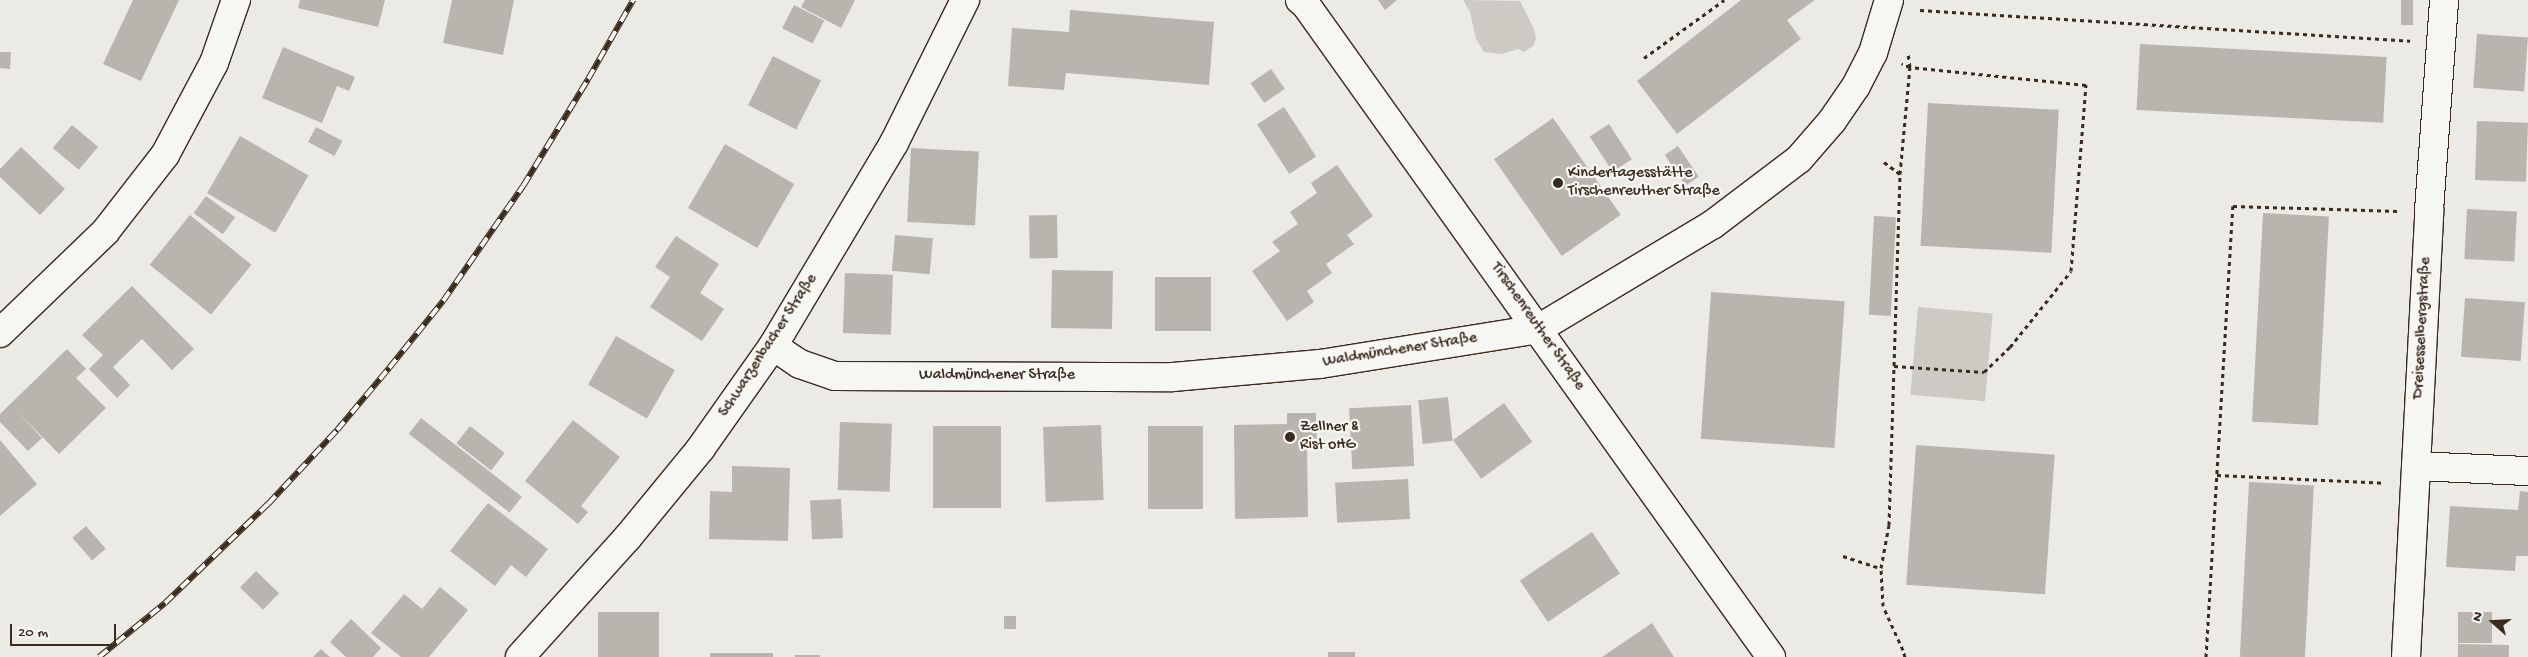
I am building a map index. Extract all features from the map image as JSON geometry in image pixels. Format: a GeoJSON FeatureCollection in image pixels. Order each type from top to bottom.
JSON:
{"type":"FeatureCollection","features":[{"type":"Feature","properties":{"kind":"street"},"geometry":{"type":"LineString","coordinates":[[0,333],[105,232],[165,155],[214,63],[236,0]]}},
{"type":"Feature","properties":{"kind":"street","name":"Schwarzenbacher Straße"},"geometry":{"type":"LineString","coordinates":[[520,657],[628,537],[701,448],[773,346],[894,143],[965,0]]}},
{"type":"Feature","properties":{"kind":"street","name":"Tirschenreuther Straße"},"geometry":{"type":"LineString","coordinates":[[1300,0],[1306,5],[1771,657]]}},
{"type":"Feature","properties":{"kind":"street","name":"Dreisesselbergstraße"},"geometry":{"type":"LineString","coordinates":[[2406,657],[2429,212],[2443,43],[2444,0]]}},
{"type":"Feature","properties":{"kind":"street","name":"Waldmünchener Straße"},"geometry":{"type":"LineString","coordinates":[[773,346],[800,364],[834,376],[1172,377],[1320,364],[1538,329],[1712,225],[1799,158],[1832,121],[1856,86],[1873,53],[1888,4]]}},
{"type":"Feature","properties":{"kind":"street"},"geometry":{"type":"LineString","coordinates":[[2415,475],[2528,471]]}},
{"type":"Feature","properties":{"kind":"path"},"geometry":{"type":"LineString","coordinates":[[1644,58],[1724,0]]}},
{"type":"Feature","properties":{"kind":"path"},"geometry":{"type":"LineString","coordinates":[[1888,4],[2443,43]]}},
{"type":"Feature","properties":{"kind":"path"},"geometry":{"type":"LineString","coordinates":[[1905,657],[1904,650],[1883,606],[1881,568],[1889,525],[1900,174],[1910,67],[1908,50]]}},
{"type":"Feature","properties":{"kind":"path"},"geometry":{"type":"LineString","coordinates":[[1894,366],[1984,372],[2010,347],[2071,271],[2086,84],[1910,67]]}},
{"type":"Feature","properties":{"kind":"path"},"geometry":{"type":"LineString","coordinates":[[1884,162],[1900,174]]}},
{"type":"Feature","properties":{"kind":"path"},"geometry":{"type":"LineString","coordinates":[[2206,657],[2233,206],[2429,212]]}},
{"type":"Feature","properties":{"kind":"path"},"geometry":{"type":"LineString","coordinates":[[2217,475],[2415,475]]}},
{"type":"Feature","properties":{"kind":"path"},"geometry":{"type":"LineString","coordinates":[[1843,556],[1881,568]]}},
{"type":"Feature","properties":{"kind":"shaded area"},"geometry":{"type":"Polygon","coordinates":[[[1463,0],[1520,1],[1534,29],[1536,39],[1533,46],[1524,52],[1518,49],[1502,54],[1484,52],[1476,39],[1470,12],[1463,0]]]}},
{"type":"Feature","properties":{"kind":"shaded area"},"geometry":{"type":"Polygon","coordinates":[[[1918,307],[1993,314],[1985,401],[1910,395],[1918,307]]]}},
{"type":"Feature","properties":{"kind":"building"},"geometry":{"type":"Polygon","coordinates":[[[133,0],[179,0],[141,81],[103,64],[133,0]]]}},
{"type":"Feature","properties":{"kind":"building"},"geometry":{"type":"Polygon","coordinates":[[[300,0],[385,0],[378,27],[298,8],[300,0]]]}},
{"type":"Feature","properties":{"kind":"building"},"geometry":{"type":"Polygon","coordinates":[[[452,0],[514,0],[503,55],[443,43],[452,0]]]}},
{"type":"Feature","properties":{"kind":"building"},"geometry":{"type":"Polygon","coordinates":[[[805,0],[855,0],[841,28],[801,7],[805,0]]]}},
{"type":"Feature","properties":{"kind":"building"},"geometry":{"type":"Polygon","coordinates":[[[1378,0],[1397,0],[1385,10],[1378,0]]]}},
{"type":"Feature","properties":{"kind":"building"},"geometry":{"type":"Polygon","coordinates":[[[1741,0],[1815,0],[1787,20],[1801,39],[1677,134],[1637,81],[1741,0]]]}},
{"type":"Feature","properties":{"kind":"building"},"geometry":{"type":"Polygon","coordinates":[[[2401,0],[2413,0],[2413,25],[2401,25],[2401,0]]]}},
{"type":"Feature","properties":{"kind":"building"},"geometry":{"type":"Polygon","coordinates":[[[794,5],[824,20],[812,44],[782,28],[794,5]]]}},
{"type":"Feature","properties":{"kind":"building"},"geometry":{"type":"Polygon","coordinates":[[[1070,10],[1214,22],[1209,85],[1066,73],[1064,90],[1008,86],[1012,28],[1069,32],[1070,10]]]}},
{"type":"Feature","properties":{"kind":"building"},"geometry":{"type":"Polygon","coordinates":[[[2477,34],[2528,38],[2524,91],[2473,88],[2477,34]]]}},
{"type":"Feature","properties":{"kind":"building"},"geometry":{"type":"Polygon","coordinates":[[[2140,44],[2387,57],[2383,123],[2137,110],[2140,44]]]}},
{"type":"Feature","properties":{"kind":"building"},"geometry":{"type":"Polygon","coordinates":[[[283,47],[355,77],[349,91],[337,86],[322,123],[262,98],[283,47]]]}},
{"type":"Feature","properties":{"kind":"building"},"geometry":{"type":"Polygon","coordinates":[[[0,52],[11,52],[10,69],[0,68],[0,52]]]}},
{"type":"Feature","properties":{"kind":"building"},"geometry":{"type":"Polygon","coordinates":[[[773,56],[821,81],[796,130],[748,105],[773,56]]]}},
{"type":"Feature","properties":{"kind":"building"},"geometry":{"type":"Polygon","coordinates":[[[1271,69],[1285,89],[1264,103],[1251,83],[1271,69]]]}},
{"type":"Feature","properties":{"kind":"building"},"geometry":{"type":"Polygon","coordinates":[[[1928,103],[2059,110],[2051,253],[1921,246],[1928,103]]]}},
{"type":"Feature","properties":{"kind":"building"},"geometry":{"type":"Polygon","coordinates":[[[1284,107],[1316,156],[1289,174],[1257,124],[1284,107]]]}},
{"type":"Feature","properties":{"kind":"building"},"geometry":{"type":"Polygon","coordinates":[[[1553,118],[1621,215],[1562,256],[1494,159],[1553,118]]]}},
{"type":"Feature","properties":{"kind":"building"},"geometry":{"type":"Polygon","coordinates":[[[2477,121],[2528,123],[2526,182],[2475,180],[2477,121]]]}},
{"type":"Feature","properties":{"kind":"building"},"geometry":{"type":"Polygon","coordinates":[[[1609,124],[1632,159],[1613,172],[1590,137],[1609,124]]]}},
{"type":"Feature","properties":{"kind":"building"},"geometry":{"type":"Polygon","coordinates":[[[72,125],[98,147],[79,170],[53,148],[72,125]]]}},
{"type":"Feature","properties":{"kind":"building"},"geometry":{"type":"Polygon","coordinates":[[[316,127],[342,141],[335,156],[308,142],[316,127]]]}},
{"type":"Feature","properties":{"kind":"building"},"geometry":{"type":"Polygon","coordinates":[[[240,136],[308,176],[275,233],[207,193],[240,136]]]}},
{"type":"Feature","properties":{"kind":"building"},"geometry":{"type":"Polygon","coordinates":[[[725,144],[794,184],[757,248],[688,208],[725,144]]]}},
{"type":"Feature","properties":{"kind":"building"},"geometry":{"type":"Polygon","coordinates":[[[1678,146],[1699,177],[1685,186],[1665,155],[1678,146]]]}},
{"type":"Feature","properties":{"kind":"building"},"geometry":{"type":"Polygon","coordinates":[[[21,147],[65,189],[40,215],[0,177],[0,169],[21,147]]]}},
{"type":"Feature","properties":{"kind":"building"},"geometry":{"type":"Polygon","coordinates":[[[911,148],[979,152],[975,225],[907,222],[911,148]]]}},
{"type":"Feature","properties":{"kind":"building"},"geometry":{"type":"Polygon","coordinates":[[[1337,165],[1373,216],[1347,235],[1354,244],[1326,264],[1332,273],[1307,291],[1314,302],[1287,321],[1252,271],[1280,251],[1272,242],[1298,224],[1290,212],[1317,193],[1311,183],[1337,165]]]}},
{"type":"Feature","properties":{"kind":"building"},"geometry":{"type":"Polygon","coordinates":[[[206,196],[235,217],[223,234],[194,213],[206,196]]]}},
{"type":"Feature","properties":{"kind":"building"},"geometry":{"type":"Polygon","coordinates":[[[2467,209],[2517,212],[2514,262],[2464,259],[2467,209]]]}},
{"type":"Feature","properties":{"kind":"building"},"geometry":{"type":"Polygon","coordinates":[[[2263,213],[2329,216],[2318,425],[2252,422],[2263,213]]]}},
{"type":"Feature","properties":{"kind":"building"},"geometry":{"type":"Polygon","coordinates":[[[190,215],[251,265],[211,314],[150,265],[190,215]]]}},
{"type":"Feature","properties":{"kind":"building"},"geometry":{"type":"Polygon","coordinates":[[[1029,215],[1057,215],[1058,258],[1030,258],[1029,215]]]}},
{"type":"Feature","properties":{"kind":"building"},"geometry":{"type":"Polygon","coordinates":[[[1874,216],[1896,217],[1891,316],[1869,315],[1874,216]]]}},
{"type":"Feature","properties":{"kind":"building"},"geometry":{"type":"Polygon","coordinates":[[[895,235],[933,238],[930,274],[892,271],[895,235]]]}},
{"type":"Feature","properties":{"kind":"building"},"geometry":{"type":"Polygon","coordinates":[[[676,236],[719,264],[700,293],[724,309],[702,341],[650,307],[670,277],[655,267],[676,236]]]}},
{"type":"Feature","properties":{"kind":"building"},"geometry":{"type":"Polygon","coordinates":[[[1052,270],[1113,271],[1112,329],[1051,328],[1052,270]]]}},
{"type":"Feature","properties":{"kind":"building"},"geometry":{"type":"Polygon","coordinates":[[[845,273],[893,275],[891,335],[843,333],[845,273]]]}},
{"type":"Feature","properties":{"kind":"building"},"geometry":{"type":"Polygon","coordinates":[[[1155,277],[1211,277],[1211,331],[1155,331],[1155,277]]]}},
{"type":"Feature","properties":{"kind":"building"},"geometry":{"type":"Polygon","coordinates":[[[132,286],[194,349],[172,370],[142,339],[113,367],[130,385],[117,398],[89,369],[103,355],[82,335],[132,286]]]}},
{"type":"Feature","properties":{"kind":"building"},"geometry":{"type":"Polygon","coordinates":[[[1711,292],[1845,301],[1834,448],[1701,439],[1711,292]]]}},
{"type":"Feature","properties":{"kind":"building"},"geometry":{"type":"Polygon","coordinates":[[[2465,298],[2525,302],[2521,361],[2461,357],[2465,298]]]}},
{"type":"Feature","properties":{"kind":"building"},"geometry":{"type":"Polygon","coordinates":[[[616,336],[675,370],[647,418],[588,384],[616,336]]]}},
{"type":"Feature","properties":{"kind":"building"},"geometry":{"type":"Polygon","coordinates":[[[67,349],[86,369],[76,378],[106,408],[59,454],[16,410],[42,438],[28,451],[0,422],[0,414],[67,349]]]}},
{"type":"Feature","properties":{"kind":"building"},"geometry":{"type":"Polygon","coordinates":[[[1448,397],[1453,441],[1423,444],[1418,400],[1448,397]]]}},
{"type":"Feature","properties":{"kind":"building"},"geometry":{"type":"Polygon","coordinates":[[[1504,403],[1532,442],[1481,479],[1453,440],[1504,403]]]}},
{"type":"Feature","properties":{"kind":"building"},"geometry":{"type":"Polygon","coordinates":[[[1411,405],[1414,466],[1352,469],[1349,408],[1411,405]]]}},
{"type":"Feature","properties":{"kind":"building"},"geometry":{"type":"Polygon","coordinates":[[[1287,413],[1316,413],[1317,444],[1307,444],[1308,517],[1235,519],[1234,425],[1287,424],[1287,413]]]}},
{"type":"Feature","properties":{"kind":"building"},"geometry":{"type":"Polygon","coordinates":[[[421,418],[522,497],[510,513],[409,434],[421,418]]]}},
{"type":"Feature","properties":{"kind":"building"},"geometry":{"type":"Polygon","coordinates":[[[573,420],[620,457],[581,506],[588,512],[578,524],[525,481],[573,420]]]}},
{"type":"Feature","properties":{"kind":"building"},"geometry":{"type":"Polygon","coordinates":[[[840,422],[892,424],[890,492],[838,490],[840,422]]]}},
{"type":"Feature","properties":{"kind":"building"},"geometry":{"type":"Polygon","coordinates":[[[1101,425],[1104,500],[1046,502],[1043,427],[1101,425]]]}},
{"type":"Feature","properties":{"kind":"building"},"geometry":{"type":"Polygon","coordinates":[[[470,426],[505,453],[491,470],[456,443],[470,426]]]}},
{"type":"Feature","properties":{"kind":"building"},"geometry":{"type":"Polygon","coordinates":[[[933,426],[1001,426],[1001,508],[933,508],[933,426]]]}},
{"type":"Feature","properties":{"kind":"building"},"geometry":{"type":"Polygon","coordinates":[[[1148,426],[1203,426],[1203,509],[1148,509],[1148,426]]]}},
{"type":"Feature","properties":{"kind":"building"},"geometry":{"type":"Polygon","coordinates":[[[0,440],[37,484],[0,516],[0,440]]]}},
{"type":"Feature","properties":{"kind":"building"},"geometry":{"type":"Polygon","coordinates":[[[1916,445],[2055,455],[2045,594],[1906,585],[1916,445]]]}},
{"type":"Feature","properties":{"kind":"building"},"geometry":{"type":"Polygon","coordinates":[[[732,466],[790,468],[788,541],[709,539],[710,491],[732,492],[732,466]]]}},
{"type":"Feature","properties":{"kind":"building"},"geometry":{"type":"Polygon","coordinates":[[[1408,479],[1410,519],[1337,523],[1335,483],[1408,479]]]}},
{"type":"Feature","properties":{"kind":"building"},"geometry":{"type":"Polygon","coordinates":[[[2249,482],[2314,485],[2305,657],[2240,657],[2249,482]]]}},
{"type":"Feature","properties":{"kind":"building"},"geometry":{"type":"Polygon","coordinates":[[[2520,491],[2528,492],[2528,556],[2516,556],[2515,571],[2446,567],[2450,506],[2518,510],[2520,491]]]}},
{"type":"Feature","properties":{"kind":"building"},"geometry":{"type":"Polygon","coordinates":[[[841,499],[843,538],[812,540],[810,501],[841,499]]]}},
{"type":"Feature","properties":{"kind":"building"},"geometry":{"type":"Polygon","coordinates":[[[488,503],[548,549],[526,577],[511,565],[495,586],[450,551],[488,503]]]}},
{"type":"Feature","properties":{"kind":"building"},"geometry":{"type":"Polygon","coordinates":[[[86,526],[106,549],[92,560],[72,538],[86,526]]]}},
{"type":"Feature","properties":{"kind":"building"},"geometry":{"type":"Polygon","coordinates":[[[1592,532],[1620,573],[1548,622],[1520,581],[1592,532]]]}},
{"type":"Feature","properties":{"kind":"building"},"geometry":{"type":"Polygon","coordinates":[[[256,571],[279,593],[263,610],[240,588],[256,571]]]}},
{"type":"Feature","properties":{"kind":"building"},"geometry":{"type":"Polygon","coordinates":[[[440,587],[468,610],[429,657],[401,657],[371,633],[404,594],[422,609],[440,587]]]}},
{"type":"Feature","properties":{"kind":"building"},"geometry":{"type":"Polygon","coordinates":[[[598,612],[659,612],[659,657],[598,657],[598,612]]]}},
{"type":"Feature","properties":{"kind":"building"},"geometry":{"type":"Polygon","coordinates":[[[2458,612],[2492,612],[2492,643],[2458,643],[2458,612]]]}},
{"type":"Feature","properties":{"kind":"building"},"geometry":{"type":"Polygon","coordinates":[[[1004,616],[1016,616],[1016,629],[1004,629],[1004,616]]]}},
{"type":"Feature","properties":{"kind":"building"},"geometry":{"type":"Polygon","coordinates":[[[351,619],[381,648],[373,657],[346,657],[330,642],[351,619]]]}},
{"type":"Feature","properties":{"kind":"building"},"geometry":{"type":"Polygon","coordinates":[[[1652,623],[1674,657],[1602,657],[1652,623]]]}},
{"type":"Feature","properties":{"kind":"building"},"geometry":{"type":"Polygon","coordinates":[[[2458,644],[2509,645],[2509,657],[2458,657],[2458,644]]]}},
{"type":"Feature","properties":{"kind":"building"},"geometry":{"type":"Polygon","coordinates":[[[321,649],[330,657],[313,657],[321,649]]]}},
{"type":"Feature","properties":{"kind":"building"},"geometry":{"type":"Polygon","coordinates":[[[1328,652],[1355,652],[1355,657],[1328,657],[1328,652]]]}},
{"type":"Feature","properties":{"kind":"building"},"geometry":{"type":"Polygon","coordinates":[[[710,653],[773,653],[773,657],[710,657],[710,653]]]}},
{"type":"Feature","properties":{"kind":"building"},"geometry":{"type":"Polygon","coordinates":[[[795,655],[820,655],[820,657],[795,657],[795,655]]]}},
{"type":"Feature","properties":{"kind":"railway"},"geometry":{"type":"LineString","coordinates":[[99,657],[165,603],[268,504],[337,430],[389,368],[443,301],[523,186],[633,0]]}},
{"type":"Feature","properties":{"kind":"place","name":"Kindertagesstätte Tirschenreuther Straße"},"geometry":{"type":"Point","coordinates":[1558,183]}},
{"type":"Feature","properties":{"kind":"place","name":"Zellner & Rist oHG"},"geometry":{"type":"Point","coordinates":[1290,437]}}]}
